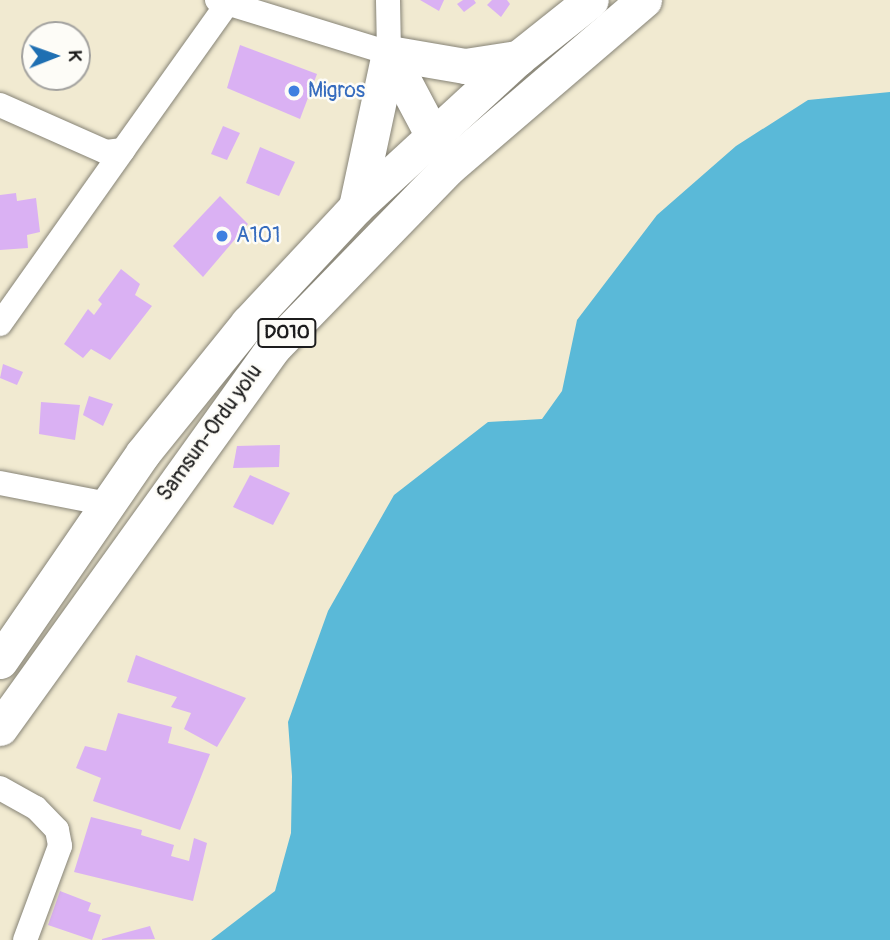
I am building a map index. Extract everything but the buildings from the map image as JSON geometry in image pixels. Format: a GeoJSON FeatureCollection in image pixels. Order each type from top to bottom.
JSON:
{"type":"FeatureCollection","features":[{"type":"Feature","properties":{"kind":"highway","name":"Samsun-Ordu yolu"},"geometry":{"type":"LineString","coordinates":[[0,661],[143,453],[248,323],[356,207],[518,58],[591,0]]}},
{"type":"Feature","properties":{"kind":"highway","name":"Samsun-Ordu yolu"},"geometry":{"type":"LineString","coordinates":[[0,728],[272,349],[449,167],[644,0]]}},
{"type":"Feature","properties":{"kind":"highway"},"geometry":{"type":"LineString","coordinates":[[389,53],[465,66],[518,58]]}},
{"type":"Feature","properties":{"kind":"highway"},"geometry":{"type":"LineString","coordinates":[[389,53],[449,167]]}},
{"type":"Feature","properties":{"kind":"highway"},"geometry":{"type":"LineString","coordinates":[[356,207],[389,53]]}},
{"type":"Feature","properties":{"kind":"street"},"geometry":{"type":"LineString","coordinates":[[0,324],[223,2],[389,53],[388,0]]}},
{"type":"Feature","properties":{"kind":"street"},"geometry":{"type":"LineString","coordinates":[[0,105],[106,152],[123,150]]}},
{"type":"Feature","properties":{"kind":"street"},"geometry":{"type":"LineString","coordinates":[[0,483],[108,504]]}},
{"type":"Feature","properties":{"kind":"street"},"geometry":{"type":"LineString","coordinates":[[0,788],[36,808],[57,830],[60,846],[25,940]]}},
{"type":"Feature","properties":{"kind":"water"},"geometry":{"type":"Polygon","coordinates":[[[890,92],[890,940],[211,940],[275,891],[291,833],[292,776],[288,722],[328,611],[394,495],[488,422],[542,419],[562,391],[577,320],[657,215],[736,146],[808,100],[890,92]]]}},
{"type":"Feature","properties":{"kind":"place","name":"Migros"},"geometry":{"type":"Point","coordinates":[294,91]}},
{"type":"Feature","properties":{"kind":"place","name":"A101"},"geometry":{"type":"Point","coordinates":[222,236]}}]}
